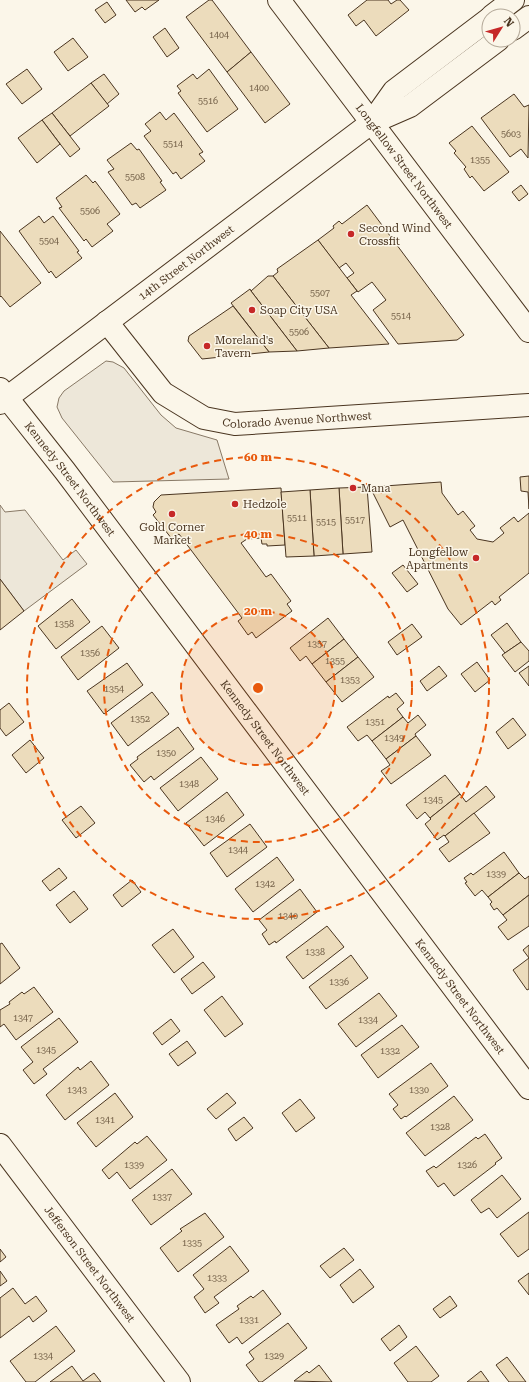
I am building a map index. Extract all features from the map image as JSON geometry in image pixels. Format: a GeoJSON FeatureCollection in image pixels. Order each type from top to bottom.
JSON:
{"type":"FeatureCollection","features":[{"type":"Feature","properties":{"kind":"street","name":"Longfellow Street Northwest"},"geometry":{"type":"LineString","coordinates":[[279,0],[529,332]]}},
{"type":"Feature","properties":{"kind":"street"},"geometry":{"type":"LineString","coordinates":[[502,8],[513,0]]}},
{"type":"Feature","properties":{"kind":"street","name":"14th Street Northwest"},"geometry":{"type":"LineString","coordinates":[[371,123],[394,91],[481,25]]}},
{"type":"Feature","properties":{"kind":"street","name":"14th Street Northwest"},"geometry":{"type":"LineString","coordinates":[[2,396],[107,322],[371,123],[410,106],[487,48]]}},
{"type":"Feature","properties":{"kind":"street","name":"Colorado Avenue Northwest"},"geometry":{"type":"LineString","coordinates":[[107,322],[163,392],[204,418],[235,424],[529,405]]}},
{"type":"Feature","properties":{"kind":"street","name":"Kennedy Street Northwest"},"geometry":{"type":"LineString","coordinates":[[2,396],[65,471],[529,1088]]}},
{"type":"Feature","properties":{"kind":"street","name":"Jefferson Street Northwest"},"geometry":{"type":"LineString","coordinates":[[0,1145],[179,1382]]}},
{"type":"Feature","properties":{"kind":"shaded area"},"geometry":{"type":"Polygon","coordinates":[[[106,361],[113,362],[124,368],[161,415],[176,428],[217,440],[229,479],[113,482],[62,418],[57,407],[59,398],[64,391],[106,361]]]}},
{"type":"Feature","properties":{"kind":"shaded area"},"geometry":{"type":"Polygon","coordinates":[[[0,505],[5,512],[25,510],[63,560],[76,550],[87,564],[24,611],[0,579],[0,505]]]}},
{"type":"Feature","properties":{"kind":"building"},"geometry":{"type":"Polygon","coordinates":[[[126,0],[159,0],[145,10],[142,7],[135,12],[126,0]]]}},
{"type":"Feature","properties":{"kind":"building"},"geometry":{"type":"Polygon","coordinates":[[[209,0],[212,0],[251,52],[227,72],[186,17],[209,0]]]}},
{"type":"Feature","properties":{"kind":"building"},"geometry":{"type":"Polygon","coordinates":[[[367,0],[388,0],[391,4],[397,0],[400,0],[409,10],[376,36],[364,20],[356,26],[348,15],[367,0]]]}},
{"type":"Feature","properties":{"kind":"building"},"geometry":{"type":"Polygon","coordinates":[[[107,2],[116,15],[105,23],[95,10],[107,2]]]}},
{"type":"Feature","properties":{"kind":"building"},"geometry":{"type":"Polygon","coordinates":[[[165,28],[179,48],[167,57],[153,37],[165,28]]]}},
{"type":"Feature","properties":{"kind":"building"},"geometry":{"type":"Polygon","coordinates":[[[73,38],[88,57],[68,71],[54,52],[73,38]]]}},
{"type":"Feature","properties":{"kind":"building"},"geometry":{"type":"Polygon","coordinates":[[[251,52],[290,104],[265,123],[227,72],[251,52]]]}},
{"type":"Feature","properties":{"kind":"building"},"geometry":{"type":"Polygon","coordinates":[[[27,69],[42,89],[22,104],[6,84],[27,69]]]}},
{"type":"Feature","properties":{"kind":"building"},"geometry":{"type":"Polygon","coordinates":[[[209,69],[238,109],[207,132],[178,93],[181,91],[177,86],[193,74],[197,79],[209,69]]]}},
{"type":"Feature","properties":{"kind":"building"},"geometry":{"type":"Polygon","coordinates":[[[104,74],[119,94],[107,104],[91,83],[104,74]]]}},
{"type":"Feature","properties":{"kind":"building"},"geometry":{"type":"Polygon","coordinates":[[[91,83],[109,106],[70,136],[52,113],[91,83]]]}},
{"type":"Feature","properties":{"kind":"building"},"geometry":{"type":"Polygon","coordinates":[[[514,94],[524,107],[529,105],[528,158],[521,149],[510,157],[481,118],[514,94]]]}},
{"type":"Feature","properties":{"kind":"building"},"geometry":{"type":"Polygon","coordinates":[[[160,112],[166,120],[174,113],[203,152],[199,154],[205,161],[181,179],[176,172],[173,174],[144,136],[151,131],[145,124],[160,112]]]}},
{"type":"Feature","properties":{"kind":"building"},"geometry":{"type":"Polygon","coordinates":[[[52,113],[80,149],[70,157],[42,120],[52,113]]]}},
{"type":"Feature","properties":{"kind":"building"},"geometry":{"type":"Polygon","coordinates":[[[42,120],[60,144],[37,163],[18,138],[42,120]]]}},
{"type":"Feature","properties":{"kind":"building"},"geometry":{"type":"Polygon","coordinates":[[[472,126],[509,172],[484,191],[472,176],[470,178],[464,169],[466,167],[454,153],[456,151],[449,143],[472,126]]]}},
{"type":"Feature","properties":{"kind":"building"},"geometry":{"type":"Polygon","coordinates":[[[131,143],[137,150],[139,149],[162,181],[160,182],[166,190],[140,208],[136,203],[132,205],[108,172],[114,169],[107,160],[131,143]]]}},
{"type":"Feature","properties":{"kind":"building"},"geometry":{"type":"Polygon","coordinates":[[[86,175],[93,183],[95,181],[120,214],[107,224],[113,231],[92,247],[86,239],[84,241],[59,208],[62,207],[56,198],[86,175]]]}},
{"type":"Feature","properties":{"kind":"building"},"geometry":{"type":"Polygon","coordinates":[[[521,185],[528,194],[519,201],[512,192],[521,185]]]}},
{"type":"Feature","properties":{"kind":"building"},"geometry":{"type":"Polygon","coordinates":[[[367,205],[464,335],[457,340],[398,344],[373,310],[386,300],[372,282],[358,292],[347,278],[354,273],[346,263],[339,268],[318,240],[334,228],[333,226],[339,221],[342,224],[367,205]]]}},
{"type":"Feature","properties":{"kind":"building"},"geometry":{"type":"Polygon","coordinates":[[[39,216],[44,223],[53,216],[79,251],[77,252],[82,258],[56,278],[51,271],[49,273],[19,231],[39,216]]]}},
{"type":"Feature","properties":{"kind":"building"},"geometry":{"type":"Polygon","coordinates":[[[0,231],[41,283],[10,307],[1,296],[0,297],[0,231]]]}},
{"type":"Feature","properties":{"kind":"building"},"geometry":{"type":"Polygon","coordinates":[[[318,240],[357,291],[351,295],[389,344],[329,348],[273,276],[278,272],[277,269],[318,240]]]}},
{"type":"Feature","properties":{"kind":"building"},"geometry":{"type":"Polygon","coordinates":[[[268,276],[273,276],[329,348],[297,351],[251,291],[268,276]]]}},
{"type":"Feature","properties":{"kind":"building"},"geometry":{"type":"Polygon","coordinates":[[[250,289],[297,351],[269,352],[231,303],[250,289]]]}},
{"type":"Feature","properties":{"kind":"building"},"geometry":{"type":"Polygon","coordinates":[[[233,306],[269,352],[202,359],[188,341],[189,336],[233,306]]]}},
{"type":"Feature","properties":{"kind":"building"},"geometry":{"type":"Polygon","coordinates":[[[529,476],[529,509],[528,492],[521,491],[520,477],[529,476]]]}},
{"type":"Feature","properties":{"kind":"building","name":"Longfellow Apartments"},"geometry":{"type":"Polygon","coordinates":[[[441,482],[442,493],[458,515],[463,511],[475,526],[470,530],[477,539],[493,542],[504,533],[500,528],[514,517],[518,522],[529,513],[529,573],[499,597],[501,600],[495,605],[492,601],[461,625],[448,609],[403,520],[390,527],[370,487],[441,482]]]}},
{"type":"Feature","properties":{"kind":"building"},"geometry":{"type":"Polygon","coordinates":[[[367,487],[372,552],[343,554],[339,488],[367,487]]]}},
{"type":"Feature","properties":{"kind":"building"},"geometry":{"type":"Polygon","coordinates":[[[281,488],[285,545],[267,546],[267,544],[262,544],[261,538],[247,539],[241,543],[266,577],[271,574],[291,601],[287,604],[292,611],[256,638],[252,632],[248,635],[238,621],[242,618],[179,534],[172,539],[153,515],[156,512],[153,507],[154,502],[161,495],[281,488]]]}},
{"type":"Feature","properties":{"kind":"building"},"geometry":{"type":"Polygon","coordinates":[[[339,488],[343,554],[314,556],[310,490],[339,488]]]}},
{"type":"Feature","properties":{"kind":"building"},"geometry":{"type":"Polygon","coordinates":[[[310,490],[314,556],[286,557],[281,492],[310,490]]]}},
{"type":"Feature","properties":{"kind":"building"},"geometry":{"type":"Polygon","coordinates":[[[403,565],[418,584],[407,592],[392,573],[403,565]]]}},
{"type":"Feature","properties":{"kind":"building"},"geometry":{"type":"Polygon","coordinates":[[[0,579],[24,611],[0,630],[0,579]]]}},
{"type":"Feature","properties":{"kind":"building"},"geometry":{"type":"Polygon","coordinates":[[[72,599],[90,622],[56,649],[38,626],[72,599]]]}},
{"type":"Feature","properties":{"kind":"building"},"geometry":{"type":"Polygon","coordinates":[[[328,618],[344,639],[312,664],[306,656],[300,661],[290,648],[328,618]]]}},
{"type":"Feature","properties":{"kind":"building"},"geometry":{"type":"Polygon","coordinates":[[[507,623],[521,642],[505,653],[491,635],[507,623]]]}},
{"type":"Feature","properties":{"kind":"building"},"geometry":{"type":"Polygon","coordinates":[[[412,624],[422,637],[397,655],[388,642],[412,624]]]}},
{"type":"Feature","properties":{"kind":"building"},"geometry":{"type":"Polygon","coordinates":[[[102,626],[119,648],[78,680],[61,657],[102,626]]]}},
{"type":"Feature","properties":{"kind":"building"},"geometry":{"type":"Polygon","coordinates":[[[344,639],[358,657],[326,682],[312,664],[344,639]]]}},
{"type":"Feature","properties":{"kind":"building"},"geometry":{"type":"Polygon","coordinates":[[[521,642],[529,651],[529,661],[515,672],[502,655],[521,642]]]}},
{"type":"Feature","properties":{"kind":"building"},"geometry":{"type":"Polygon","coordinates":[[[358,657],[374,677],[342,702],[326,682],[358,657]]]}},
{"type":"Feature","properties":{"kind":"building"},"geometry":{"type":"Polygon","coordinates":[[[477,662],[490,680],[475,692],[461,674],[477,662]]]}},
{"type":"Feature","properties":{"kind":"building"},"geometry":{"type":"Polygon","coordinates":[[[127,663],[143,685],[104,714],[87,691],[127,663]]]}},
{"type":"Feature","properties":{"kind":"building"},"geometry":{"type":"Polygon","coordinates":[[[439,666],[447,676],[427,691],[420,681],[439,666]]]}},
{"type":"Feature","properties":{"kind":"building"},"geometry":{"type":"Polygon","coordinates":[[[529,666],[529,686],[519,673],[529,666]]]}},
{"type":"Feature","properties":{"kind":"building"},"geometry":{"type":"Polygon","coordinates":[[[152,692],[169,714],[128,746],[111,723],[152,692]]]}},
{"type":"Feature","properties":{"kind":"building"},"geometry":{"type":"Polygon","coordinates":[[[396,693],[404,703],[397,709],[403,717],[372,741],[367,735],[358,741],[347,727],[388,696],[389,698],[396,693]]]}},
{"type":"Feature","properties":{"kind":"building"},"geometry":{"type":"Polygon","coordinates":[[[9,703],[24,722],[6,736],[0,728],[0,710],[9,703]]]}},
{"type":"Feature","properties":{"kind":"building"},"geometry":{"type":"Polygon","coordinates":[[[418,715],[426,725],[415,734],[416,736],[386,759],[372,741],[403,717],[408,723],[418,715]]]}},
{"type":"Feature","properties":{"kind":"building"},"geometry":{"type":"Polygon","coordinates":[[[513,718],[526,735],[508,749],[496,732],[513,718]]]}},
{"type":"Feature","properties":{"kind":"building"},"geometry":{"type":"Polygon","coordinates":[[[178,727],[194,749],[154,780],[151,776],[144,782],[130,765],[138,759],[137,757],[178,727]]]}},
{"type":"Feature","properties":{"kind":"building"},"geometry":{"type":"Polygon","coordinates":[[[416,736],[431,755],[391,784],[381,771],[390,765],[386,759],[416,736]]]}},
{"type":"Feature","properties":{"kind":"building"},"geometry":{"type":"Polygon","coordinates":[[[30,740],[44,758],[26,773],[12,755],[30,740]]]}},
{"type":"Feature","properties":{"kind":"building"},"geometry":{"type":"Polygon","coordinates":[[[201,757],[218,779],[178,811],[160,788],[201,757]]]}},
{"type":"Feature","properties":{"kind":"building"},"geometry":{"type":"Polygon","coordinates":[[[445,775],[460,794],[430,818],[425,812],[417,819],[406,805],[445,775]]]}},
{"type":"Feature","properties":{"kind":"building"},"geometry":{"type":"Polygon","coordinates":[[[486,786],[495,797],[445,836],[444,835],[437,840],[425,824],[431,819],[430,818],[460,794],[466,802],[486,786]]]}},
{"type":"Feature","properties":{"kind":"building"},"geometry":{"type":"Polygon","coordinates":[[[227,792],[244,815],[204,846],[186,823],[227,792]]]}},
{"type":"Feature","properties":{"kind":"building"},"geometry":{"type":"Polygon","coordinates":[[[81,806],[95,823],[76,838],[62,820],[81,806]]]}},
{"type":"Feature","properties":{"kind":"building"},"geometry":{"type":"Polygon","coordinates":[[[474,813],[490,833],[449,862],[439,849],[449,842],[445,836],[474,813]]]}},
{"type":"Feature","properties":{"kind":"building"},"geometry":{"type":"Polygon","coordinates":[[[250,824],[267,847],[227,877],[210,853],[250,824]]]}},
{"type":"Feature","properties":{"kind":"building"},"geometry":{"type":"Polygon","coordinates":[[[504,852],[519,873],[488,897],[482,890],[475,896],[465,883],[467,882],[464,878],[471,873],[473,875],[504,852]]]}},
{"type":"Feature","properties":{"kind":"building"},"geometry":{"type":"Polygon","coordinates":[[[277,857],[294,880],[253,912],[235,889],[277,857]]]}},
{"type":"Feature","properties":{"kind":"building"},"geometry":{"type":"Polygon","coordinates":[[[59,868],[67,878],[50,891],[42,881],[59,868]]]}},
{"type":"Feature","properties":{"kind":"building"},"geometry":{"type":"Polygon","coordinates":[[[519,873],[525,879],[529,876],[529,895],[503,915],[497,908],[494,910],[490,904],[492,902],[488,897],[519,873]]]}},
{"type":"Feature","properties":{"kind":"building"},"geometry":{"type":"Polygon","coordinates":[[[132,880],[141,892],[122,907],[113,895],[132,880]]]}},
{"type":"Feature","properties":{"kind":"building"},"geometry":{"type":"Polygon","coordinates":[[[300,889],[317,912],[276,943],[275,941],[269,945],[262,934],[267,930],[259,920],[300,889]]]}},
{"type":"Feature","properties":{"kind":"building"},"geometry":{"type":"Polygon","coordinates":[[[74,891],[88,909],[70,923],[56,905],[74,891]]]}},
{"type":"Feature","properties":{"kind":"building"},"geometry":{"type":"Polygon","coordinates":[[[529,895],[529,926],[508,940],[498,927],[507,920],[503,915],[529,895]]]}},
{"type":"Feature","properties":{"kind":"building"},"geometry":{"type":"Polygon","coordinates":[[[327,926],[344,947],[303,979],[286,957],[327,926]]]}},
{"type":"Feature","properties":{"kind":"building"},"geometry":{"type":"Polygon","coordinates":[[[173,929],[194,957],[174,973],[152,945],[173,929]]]}},
{"type":"Feature","properties":{"kind":"building"},"geometry":{"type":"Polygon","coordinates":[[[2,943],[20,968],[0,984],[0,944],[2,943]]]}},
{"type":"Feature","properties":{"kind":"building"},"geometry":{"type":"Polygon","coordinates":[[[529,945],[529,958],[523,950],[529,945]]]}},
{"type":"Feature","properties":{"kind":"building"},"geometry":{"type":"Polygon","coordinates":[[[351,955],[368,978],[326,1009],[309,987],[351,955]]]}},
{"type":"Feature","properties":{"kind":"building"},"geometry":{"type":"Polygon","coordinates":[[[529,958],[529,989],[527,990],[513,970],[529,958]]]}},
{"type":"Feature","properties":{"kind":"building"},"geometry":{"type":"Polygon","coordinates":[[[203,962],[215,977],[192,994],[181,979],[203,962]]]}},
{"type":"Feature","properties":{"kind":"building"},"geometry":{"type":"Polygon","coordinates":[[[34,987],[53,1012],[16,1040],[4,1024],[0,1027],[0,1010],[10,1004],[9,1002],[22,992],[24,994],[34,987]]]}},
{"type":"Feature","properties":{"kind":"building"},"geometry":{"type":"Polygon","coordinates":[[[379,993],[397,1016],[356,1047],[338,1024],[379,993]]]}},
{"type":"Feature","properties":{"kind":"building"},"geometry":{"type":"Polygon","coordinates":[[[222,996],[243,1024],[225,1037],[204,1010],[222,996]]]}},
{"type":"Feature","properties":{"kind":"building"},"geometry":{"type":"Polygon","coordinates":[[[59,1018],[78,1042],[43,1069],[47,1074],[34,1084],[23,1070],[33,1062],[21,1047],[59,1018]]]}},
{"type":"Feature","properties":{"kind":"building"},"geometry":{"type":"Polygon","coordinates":[[[171,1019],[180,1031],[162,1045],[153,1033],[171,1019]]]}},
{"type":"Feature","properties":{"kind":"building"},"geometry":{"type":"Polygon","coordinates":[[[402,1025],[419,1047],[378,1078],[361,1055],[402,1025]]]}},
{"type":"Feature","properties":{"kind":"building"},"geometry":{"type":"Polygon","coordinates":[[[187,1041],[196,1053],[178,1066],[169,1054],[187,1041]]]}},
{"type":"Feature","properties":{"kind":"building"},"geometry":{"type":"Polygon","coordinates":[[[91,1061],[109,1085],[65,1120],[46,1095],[78,1067],[80,1070],[91,1061]]]}},
{"type":"Feature","properties":{"kind":"building"},"geometry":{"type":"Polygon","coordinates":[[[431,1063],[448,1086],[406,1117],[405,1116],[401,1119],[393,1109],[398,1105],[389,1094],[431,1063]]]}},
{"type":"Feature","properties":{"kind":"building"},"geometry":{"type":"Polygon","coordinates":[[[115,1093],[133,1117],[96,1147],[77,1123],[115,1093]]]}},
{"type":"Feature","properties":{"kind":"building"},"geometry":{"type":"Polygon","coordinates":[[[227,1093],[236,1103],[216,1119],[207,1109],[227,1093]]]}},
{"type":"Feature","properties":{"kind":"building"},"geometry":{"type":"Polygon","coordinates":[[[454,1096],[473,1120],[425,1156],[406,1133],[454,1096]]]}},
{"type":"Feature","properties":{"kind":"building"},"geometry":{"type":"Polygon","coordinates":[[[300,1099],[315,1118],[296,1132],[282,1113],[300,1099]]]}},
{"type":"Feature","properties":{"kind":"building"},"geometry":{"type":"Polygon","coordinates":[[[244,1117],[253,1128],[236,1141],[228,1129],[244,1117]]]}},
{"type":"Feature","properties":{"kind":"building"},"geometry":{"type":"Polygon","coordinates":[[[485,1134],[502,1158],[454,1196],[444,1183],[438,1187],[426,1171],[434,1166],[436,1168],[476,1137],[478,1139],[485,1134]]]}},
{"type":"Feature","properties":{"kind":"building"},"geometry":{"type":"Polygon","coordinates":[[[147,1136],[167,1160],[130,1189],[117,1172],[109,1179],[102,1170],[135,1142],[137,1144],[147,1136]]]}},
{"type":"Feature","properties":{"kind":"building"},"geometry":{"type":"Polygon","coordinates":[[[172,1169],[192,1194],[151,1225],[132,1200],[172,1169]]]}},
{"type":"Feature","properties":{"kind":"building"},"geometry":{"type":"Polygon","coordinates":[[[502,1175],[521,1199],[497,1218],[489,1208],[481,1213],[471,1200],[502,1175]]]}},
{"type":"Feature","properties":{"kind":"building"},"geometry":{"type":"Polygon","coordinates":[[[529,1212],[529,1249],[518,1257],[500,1234],[529,1212]]]}},
{"type":"Feature","properties":{"kind":"building"},"geometry":{"type":"Polygon","coordinates":[[[205,1213],[224,1237],[178,1272],[160,1248],[182,1231],[180,1229],[205,1213]]]}},
{"type":"Feature","properties":{"kind":"building"},"geometry":{"type":"Polygon","coordinates":[[[230,1246],[249,1271],[214,1297],[219,1303],[205,1313],[194,1297],[204,1289],[193,1275],[230,1246]]]}},
{"type":"Feature","properties":{"kind":"building"},"geometry":{"type":"Polygon","coordinates":[[[344,1248],[354,1260],[330,1278],[320,1266],[344,1248]]]}},
{"type":"Feature","properties":{"kind":"building"},"geometry":{"type":"Polygon","coordinates":[[[0,1249],[6,1257],[0,1262],[0,1249]]]}},
{"type":"Feature","properties":{"kind":"building"},"geometry":{"type":"Polygon","coordinates":[[[360,1269],[374,1287],[353,1303],[340,1285],[360,1269]]]}},
{"type":"Feature","properties":{"kind":"building"},"geometry":{"type":"Polygon","coordinates":[[[0,1271],[7,1281],[0,1286],[0,1271]]]}},
{"type":"Feature","properties":{"kind":"building"},"geometry":{"type":"Polygon","coordinates":[[[529,1273],[529,1295],[518,1281],[529,1273]]]}},
{"type":"Feature","properties":{"kind":"building"},"geometry":{"type":"Polygon","coordinates":[[[13,1288],[25,1304],[36,1296],[47,1311],[33,1322],[29,1316],[0,1338],[0,1298],[13,1288]]]}},
{"type":"Feature","properties":{"kind":"building"},"geometry":{"type":"Polygon","coordinates":[[[263,1290],[281,1314],[242,1344],[237,1337],[229,1343],[216,1325],[239,1309],[237,1306],[251,1296],[253,1298],[263,1290]]]}},
{"type":"Feature","properties":{"kind":"building"},"geometry":{"type":"Polygon","coordinates":[[[450,1296],[457,1306],[440,1318],[433,1309],[450,1296]]]}},
{"type":"Feature","properties":{"kind":"building"},"geometry":{"type":"Polygon","coordinates":[[[288,1323],[307,1348],[262,1382],[259,1382],[246,1365],[254,1359],[249,1352],[288,1323]]]}},
{"type":"Feature","properties":{"kind":"building"},"geometry":{"type":"Polygon","coordinates":[[[399,1325],[407,1337],[390,1351],[381,1339],[399,1325]]]}},
{"type":"Feature","properties":{"kind":"building"},"geometry":{"type":"Polygon","coordinates":[[[56,1326],[75,1351],[35,1382],[26,1382],[10,1361],[56,1326]]]}},
{"type":"Feature","properties":{"kind":"building"},"geometry":{"type":"Polygon","coordinates":[[[416,1346],[439,1376],[431,1382],[408,1382],[394,1363],[416,1346]]]}},
{"type":"Feature","properties":{"kind":"building"},"geometry":{"type":"Polygon","coordinates":[[[507,1357],[526,1382],[509,1382],[496,1365],[507,1357]]]}},
{"type":"Feature","properties":{"kind":"building"},"geometry":{"type":"Polygon","coordinates":[[[319,1365],[332,1382],[294,1381],[307,1371],[309,1373],[319,1365]]]}},
{"type":"Feature","properties":{"kind":"building"},"geometry":{"type":"Polygon","coordinates":[[[72,1366],[83,1381],[94,1373],[101,1382],[50,1382],[72,1366]]]}},
{"type":"Feature","properties":{"kind":"building"},"geometry":{"type":"Polygon","coordinates":[[[481,1371],[489,1382],[467,1382],[481,1371]]]}},
{"type":"Feature","properties":{"kind":"place","name":"Second Wind Crossfit"},"geometry":{"type":"Point","coordinates":[351,234]}},
{"type":"Feature","properties":{"kind":"place","name":"Soap City USA"},"geometry":{"type":"Point","coordinates":[252,310]}},
{"type":"Feature","properties":{"kind":"place","name":"Moreland's Tavern"},"geometry":{"type":"Point","coordinates":[207,346]}},
{"type":"Feature","properties":{"kind":"place","name":"Mana"},"geometry":{"type":"Point","coordinates":[353,488]}},
{"type":"Feature","properties":{"kind":"place","name":"Hedzole"},"geometry":{"type":"Point","coordinates":[235,504]}},
{"type":"Feature","properties":{"kind":"place","name":"Gold Corner Market"},"geometry":{"type":"Point","coordinates":[172,514]}},
{"type":"Feature","properties":{"kind":"place","name":"Longfellow Apartments"},"geometry":{"type":"Point","coordinates":[476,558]}}]}
